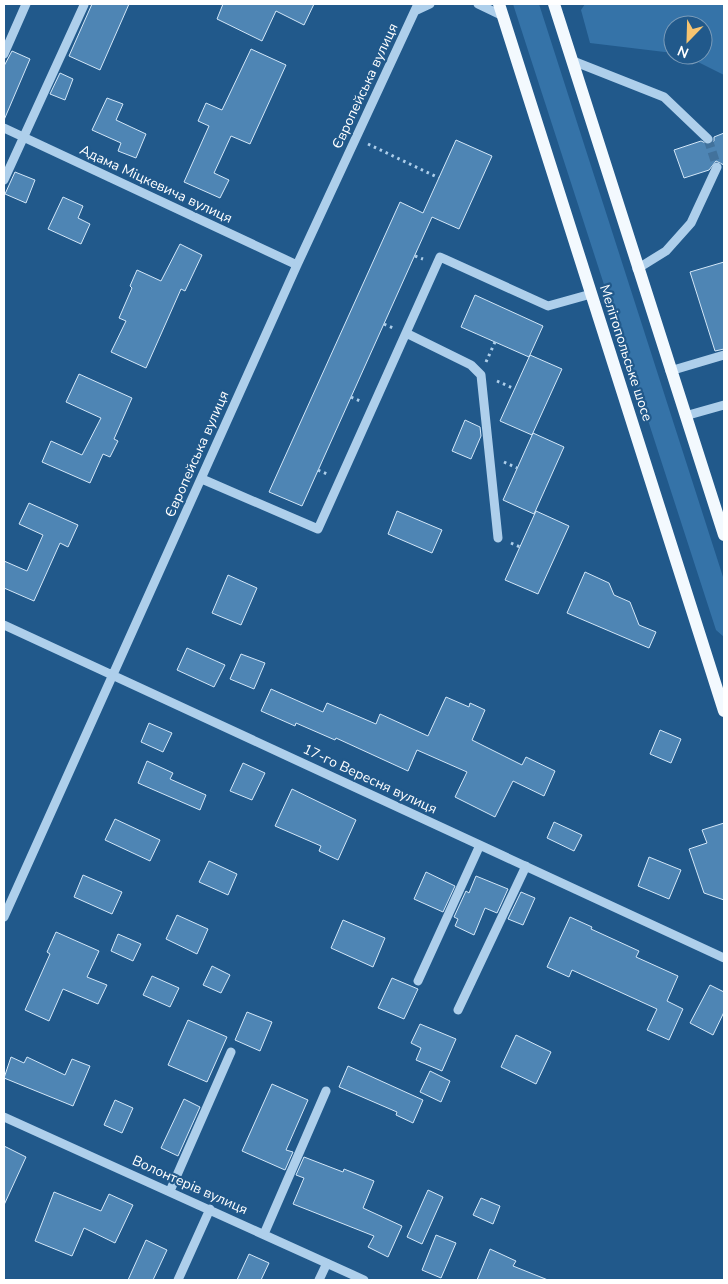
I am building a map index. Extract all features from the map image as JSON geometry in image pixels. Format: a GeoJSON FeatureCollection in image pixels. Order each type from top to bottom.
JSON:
{"type":"FeatureCollection","features":[{"type":"Feature","properties":{"kind":"main road"},"geometry":{"type":"LineString","coordinates":[[554,4],[724,535]]}},
{"type":"Feature","properties":{"kind":"main road","name":"Мелітопольське шосе"},"geometry":{"type":"LineString","coordinates":[[501,10],[591,294],[719,680],[724,711]]}},
{"type":"Feature","properties":{"kind":"street"},"geometry":{"type":"LineString","coordinates":[[4,54],[26,4]]}},
{"type":"Feature","properties":{"kind":"street"},"geometry":{"type":"LineString","coordinates":[[417,7],[430,4]]}},
{"type":"Feature","properties":{"kind":"street"},"geometry":{"type":"LineString","coordinates":[[478,4],[501,10]]}},
{"type":"Feature","properties":{"kind":"street"},"geometry":{"type":"LineString","coordinates":[[4,180],[84,5]]}},
{"type":"Feature","properties":{"kind":"street","name":"Європейська вулиця"},"geometry":{"type":"LineString","coordinates":[[4,917],[114,676],[297,264],[417,7]]}},
{"type":"Feature","properties":{"kind":"street"},"geometry":{"type":"LineString","coordinates":[[573,61],[664,97],[708,139]]}},
{"type":"Feature","properties":{"kind":"street","name":"Адама Міцкевича вулиця"},"geometry":{"type":"LineString","coordinates":[[4,128],[297,264]]}},
{"type":"Feature","properties":{"kind":"street"},"geometry":{"type":"LineString","coordinates":[[638,269],[666,251],[690,223],[717,167]]}},
{"type":"Feature","properties":{"kind":"street"},"geometry":{"type":"LineString","coordinates":[[202,479],[318,529],[440,257],[548,306],[591,294]]}},
{"type":"Feature","properties":{"kind":"street"},"geometry":{"type":"LineString","coordinates":[[406,333],[471,365],[480,374],[498,538]]}},
{"type":"Feature","properties":{"kind":"street"},"geometry":{"type":"LineString","coordinates":[[670,371],[724,355]]}},
{"type":"Feature","properties":{"kind":"street"},"geometry":{"type":"LineString","coordinates":[[685,416],[724,405]]}},
{"type":"Feature","properties":{"kind":"street","name":"17-го Вересня вулиця"},"geometry":{"type":"LineString","coordinates":[[4,625],[724,958]]}},
{"type":"Feature","properties":{"kind":"street"},"geometry":{"type":"LineString","coordinates":[[418,981],[480,845]]}},
{"type":"Feature","properties":{"kind":"street"},"geometry":{"type":"LineString","coordinates":[[458,1010],[526,866]]}},
{"type":"Feature","properties":{"kind":"street"},"geometry":{"type":"LineString","coordinates":[[170,1191],[231,1052]]}},
{"type":"Feature","properties":{"kind":"street"},"geometry":{"type":"LineString","coordinates":[[264,1234],[326,1091]]}},
{"type":"Feature","properties":{"kind":"street","name":"Волонтерів вулиця"},"geometry":{"type":"LineString","coordinates":[[4,1117],[364,1280]]}},
{"type":"Feature","properties":{"kind":"street"},"geometry":{"type":"LineString","coordinates":[[178,1280],[210,1209]]}},
{"type":"Feature","properties":{"kind":"street"},"geometry":{"type":"LineString","coordinates":[[318,1280],[327,1263]]}},
{"type":"Feature","properties":{"kind":"path"},"geometry":{"type":"LineString","coordinates":[[356,139],[439,178]]}},
{"type":"Feature","properties":{"kind":"shaded area"},"geometry":{"type":"Polygon","coordinates":[[[513,4],[539,4],[724,580],[724,637],[716,630],[513,4]]]}},
{"type":"Feature","properties":{"kind":"shaded area"},"geometry":{"type":"Polygon","coordinates":[[[585,4],[724,4],[724,75],[704,65],[713,65],[713,15],[663,15],[663,52],[590,43],[581,10],[585,4]]]}},
{"type":"Feature","properties":{"kind":"building"},"geometry":{"type":"Polygon","coordinates":[[[92,4],[129,4],[100,70],[69,56],[92,4]]]}},
{"type":"Feature","properties":{"kind":"building"},"geometry":{"type":"Polygon","coordinates":[[[223,4],[314,4],[304,25],[276,11],[262,41],[217,19],[223,4]]]}},
{"type":"Feature","properties":{"kind":"building"},"geometry":{"type":"Polygon","coordinates":[[[251,49],[286,65],[250,144],[231,136],[214,173],[229,180],[220,198],[184,182],[209,126],[198,121],[206,103],[222,110],[251,49]]]}},
{"type":"Feature","properties":{"kind":"building"},"geometry":{"type":"Polygon","coordinates":[[[12,51],[30,59],[4,120],[4,66],[12,51]]]}},
{"type":"Feature","properties":{"kind":"building"},"geometry":{"type":"Polygon","coordinates":[[[60,73],[73,79],[65,100],[50,94],[60,73]]]}},
{"type":"Feature","properties":{"kind":"building"},"geometry":{"type":"Polygon","coordinates":[[[107,98],[123,104],[116,120],[146,134],[136,158],[118,151],[121,143],[92,130],[107,98]]]}},
{"type":"Feature","properties":{"kind":"building"},"geometry":{"type":"Polygon","coordinates":[[[724,133],[724,165],[716,161],[709,170],[684,178],[674,150],[701,141],[710,145],[714,141],[714,137],[724,133]]]}},
{"type":"Feature","properties":{"kind":"building"},"geometry":{"type":"Polygon","coordinates":[[[456,140],[492,156],[459,229],[432,217],[302,506],[269,492],[400,202],[423,213],[456,140]]]}},
{"type":"Feature","properties":{"kind":"building"},"geometry":{"type":"Polygon","coordinates":[[[15,172],[35,180],[26,203],[5,194],[15,172]]]}},
{"type":"Feature","properties":{"kind":"building"},"geometry":{"type":"Polygon","coordinates":[[[63,197],[83,206],[78,218],[90,224],[81,244],[48,229],[63,197]]]}},
{"type":"Feature","properties":{"kind":"building"},"geometry":{"type":"Polygon","coordinates":[[[180,244],[202,255],[185,291],[181,289],[146,368],[111,352],[126,321],[119,318],[132,288],[130,286],[137,270],[161,281],[180,244]]]}},
{"type":"Feature","properties":{"kind":"building"},"geometry":{"type":"Polygon","coordinates":[[[724,262],[724,349],[715,351],[690,272],[724,262]]]}},
{"type":"Feature","properties":{"kind":"building"},"geometry":{"type":"Polygon","coordinates":[[[475,295],[543,326],[529,357],[461,327],[475,295]]]}},
{"type":"Feature","properties":{"kind":"building"},"geometry":{"type":"Polygon","coordinates":[[[530,355],[562,369],[532,435],[500,421],[530,355]]]}},
{"type":"Feature","properties":{"kind":"building"},"geometry":{"type":"Polygon","coordinates":[[[79,374],[132,398],[114,439],[118,441],[110,457],[103,454],[90,483],[42,462],[51,441],[82,455],[101,418],[66,402],[79,374]]]}},
{"type":"Feature","properties":{"kind":"building"},"geometry":{"type":"Polygon","coordinates":[[[465,420],[480,427],[481,436],[471,459],[452,451],[465,420]]]}},
{"type":"Feature","properties":{"kind":"building"},"geometry":{"type":"Polygon","coordinates":[[[533,433],[564,447],[534,514],[503,500],[533,433]]]}},
{"type":"Feature","properties":{"kind":"building"},"geometry":{"type":"Polygon","coordinates":[[[29,503],[78,525],[68,547],[60,543],[34,601],[4,588],[4,561],[27,571],[43,535],[19,524],[29,503]]]}},
{"type":"Feature","properties":{"kind":"building"},"geometry":{"type":"Polygon","coordinates":[[[397,511],[442,530],[432,553],[388,534],[397,511]]]}},
{"type":"Feature","properties":{"kind":"building"},"geometry":{"type":"Polygon","coordinates":[[[536,511],[569,526],[538,594],[505,580],[536,511]]]}},
{"type":"Feature","properties":{"kind":"building"},"geometry":{"type":"Polygon","coordinates":[[[585,572],[609,583],[614,595],[630,602],[639,625],[656,632],[649,648],[567,613],[585,572]]]}},
{"type":"Feature","properties":{"kind":"building"},"geometry":{"type":"Polygon","coordinates":[[[228,575],[257,588],[241,625],[212,613],[228,575]]]}},
{"type":"Feature","properties":{"kind":"building"},"geometry":{"type":"Polygon","coordinates":[[[187,648],[225,665],[214,687],[177,670],[187,648]]]}},
{"type":"Feature","properties":{"kind":"building"},"geometry":{"type":"Polygon","coordinates":[[[241,654],[265,663],[254,689],[230,679],[241,654]]]}},
{"type":"Feature","properties":{"kind":"building"},"geometry":{"type":"Polygon","coordinates":[[[271,689],[323,712],[327,703],[376,724],[380,714],[428,736],[446,697],[469,707],[470,703],[485,710],[472,740],[522,765],[526,757],[555,771],[544,796],[513,781],[495,817],[455,797],[467,772],[417,750],[408,771],[336,738],[335,740],[296,723],[295,726],[261,711],[271,689]]]}},
{"type":"Feature","properties":{"kind":"building"},"geometry":{"type":"Polygon","coordinates":[[[149,723],[172,733],[163,752],[141,742],[149,723]]]}},
{"type":"Feature","properties":{"kind":"building"},"geometry":{"type":"Polygon","coordinates":[[[660,730],[681,739],[671,763],[650,754],[660,730]]]}},
{"type":"Feature","properties":{"kind":"building"},"geometry":{"type":"Polygon","coordinates":[[[147,761],[173,773],[170,779],[206,795],[200,810],[138,783],[147,761]]]}},
{"type":"Feature","properties":{"kind":"building"},"geometry":{"type":"Polygon","coordinates":[[[243,763],[265,773],[252,800],[230,791],[243,763]]]}},
{"type":"Feature","properties":{"kind":"building"},"geometry":{"type":"Polygon","coordinates":[[[292,789],[356,820],[338,860],[319,851],[321,846],[275,826],[292,789]]]}},
{"type":"Feature","properties":{"kind":"building"},"geometry":{"type":"Polygon","coordinates":[[[115,819],[160,840],[150,861],[105,840],[115,819]]]}},
{"type":"Feature","properties":{"kind":"building"},"geometry":{"type":"Polygon","coordinates":[[[554,822],[582,835],[574,851],[547,838],[554,822]]]}},
{"type":"Feature","properties":{"kind":"building"},"geometry":{"type":"Polygon","coordinates":[[[724,823],[724,900],[704,893],[689,849],[707,843],[702,830],[724,823]]]}},
{"type":"Feature","properties":{"kind":"building"},"geometry":{"type":"Polygon","coordinates":[[[649,857],[681,870],[669,899],[638,886],[649,857]]]}},
{"type":"Feature","properties":{"kind":"building"},"geometry":{"type":"Polygon","coordinates":[[[209,861],[237,874],[228,895],[199,882],[209,861]]]}},
{"type":"Feature","properties":{"kind":"building"},"geometry":{"type":"Polygon","coordinates":[[[426,872],[455,886],[443,912],[414,899],[426,872]]]}},
{"type":"Feature","properties":{"kind":"building"},"geometry":{"type":"Polygon","coordinates":[[[83,875],[122,892],[112,914],[74,897],[83,875]]]}},
{"type":"Feature","properties":{"kind":"building"},"geometry":{"type":"Polygon","coordinates":[[[476,876],[508,889],[497,913],[485,908],[474,935],[455,926],[458,919],[454,917],[466,891],[469,893],[476,876]]]}},
{"type":"Feature","properties":{"kind":"building"},"geometry":{"type":"Polygon","coordinates":[[[521,892],[535,898],[523,925],[508,919],[521,892]]]}},
{"type":"Feature","properties":{"kind":"building"},"geometry":{"type":"Polygon","coordinates":[[[177,915],[208,929],[197,954],[166,939],[177,915]]]}},
{"type":"Feature","properties":{"kind":"building"},"geometry":{"type":"Polygon","coordinates":[[[570,917],[639,951],[636,957],[678,976],[667,1001],[683,1009],[669,1040],[647,1030],[657,1009],[572,970],[569,977],[547,967],[570,917]]]}},
{"type":"Feature","properties":{"kind":"building"},"geometry":{"type":"Polygon","coordinates":[[[343,920],[385,938],[373,967],[331,948],[343,920]]]}},
{"type":"Feature","properties":{"kind":"building"},"geometry":{"type":"Polygon","coordinates":[[[56,932],[99,951],[87,977],[107,985],[98,1004],[63,989],[49,1021],[25,1010],[50,954],[47,952],[56,932]]]}},
{"type":"Feature","properties":{"kind":"building"},"geometry":{"type":"Polygon","coordinates":[[[118,934],[141,944],[133,961],[111,951],[118,934]]]}},
{"type":"Feature","properties":{"kind":"building"},"geometry":{"type":"Polygon","coordinates":[[[212,966],[230,975],[221,993],[203,985],[212,966]]]}},
{"type":"Feature","properties":{"kind":"building"},"geometry":{"type":"Polygon","coordinates":[[[152,976],[179,988],[170,1007],[143,995],[152,976]]]}},
{"type":"Feature","properties":{"kind":"building"},"geometry":{"type":"Polygon","coordinates":[[[392,978],[418,989],[404,1019],[378,1008],[392,978]]]}},
{"type":"Feature","properties":{"kind":"building"},"geometry":{"type":"Polygon","coordinates":[[[710,985],[724,992],[724,1012],[713,1035],[690,1023],[710,985]]]}},
{"type":"Feature","properties":{"kind":"building"},"geometry":{"type":"Polygon","coordinates":[[[247,1012],[272,1022],[260,1051],[235,1040],[247,1012]]]}},
{"type":"Feature","properties":{"kind":"building"},"geometry":{"type":"Polygon","coordinates":[[[188,1020],[227,1037],[207,1082],[168,1065],[188,1020]]]}},
{"type":"Feature","properties":{"kind":"building"},"geometry":{"type":"Polygon","coordinates":[[[420,1024],[456,1039],[442,1071],[416,1060],[421,1048],[411,1043],[420,1024]]]}},
{"type":"Feature","properties":{"kind":"building"},"geometry":{"type":"Polygon","coordinates":[[[516,1035],[551,1052],[536,1084],[501,1067],[516,1035]]]}},
{"type":"Feature","properties":{"kind":"building"},"geometry":{"type":"Polygon","coordinates":[[[11,1057],[24,1063],[27,1057],[65,1075],[72,1059],[90,1066],[73,1106],[4,1078],[11,1057]]]}},
{"type":"Feature","properties":{"kind":"building"},"geometry":{"type":"Polygon","coordinates":[[[348,1066],[423,1100],[413,1123],[396,1115],[397,1112],[339,1087],[348,1066]]]}},
{"type":"Feature","properties":{"kind":"building"},"geometry":{"type":"Polygon","coordinates":[[[430,1071],[450,1081],[441,1102],[420,1092],[430,1071]]]}},
{"type":"Feature","properties":{"kind":"building"},"geometry":{"type":"Polygon","coordinates":[[[272,1084],[308,1100],[286,1150],[293,1152],[285,1170],[242,1151],[272,1084]]]}},
{"type":"Feature","properties":{"kind":"building"},"geometry":{"type":"Polygon","coordinates":[[[184,1099],[200,1107],[178,1156],[161,1148],[184,1099]]]}},
{"type":"Feature","properties":{"kind":"building"},"geometry":{"type":"Polygon","coordinates":[[[115,1100],[133,1108],[122,1133],[104,1125],[115,1100]]]}},
{"type":"Feature","properties":{"kind":"building"},"geometry":{"type":"Polygon","coordinates":[[[4,1146],[26,1157],[4,1205],[4,1146]]]}},
{"type":"Feature","properties":{"kind":"building"},"geometry":{"type":"Polygon","coordinates":[[[304,1157],[343,1172],[344,1169],[374,1181],[363,1208],[402,1226],[388,1257],[368,1247],[374,1236],[293,1204],[304,1178],[296,1175],[304,1157]]]}},
{"type":"Feature","properties":{"kind":"building"},"geometry":{"type":"Polygon","coordinates":[[[428,1190],[443,1197],[422,1244],[407,1237],[428,1190]]]}},
{"type":"Feature","properties":{"kind":"building"},"geometry":{"type":"Polygon","coordinates":[[[54,1192],[101,1211],[109,1194],[133,1205],[115,1243],[84,1228],[72,1256],[35,1241],[54,1192]]]}},
{"type":"Feature","properties":{"kind":"building"},"geometry":{"type":"Polygon","coordinates":[[[481,1198],[500,1206],[493,1224],[473,1215],[481,1198]]]}},
{"type":"Feature","properties":{"kind":"building"},"geometry":{"type":"Polygon","coordinates":[[[436,1235],[456,1243],[441,1278],[422,1270],[436,1235]]]}},
{"type":"Feature","properties":{"kind":"building"},"geometry":{"type":"Polygon","coordinates":[[[146,1240],[167,1250],[153,1280],[128,1280],[146,1240]]]}},
{"type":"Feature","properties":{"kind":"building"},"geometry":{"type":"Polygon","coordinates":[[[490,1249],[516,1261],[513,1266],[548,1280],[477,1280],[490,1249]]]}},
{"type":"Feature","properties":{"kind":"building"},"geometry":{"type":"Polygon","coordinates":[[[249,1254],[269,1263],[261,1280],[237,1280],[249,1254]]]}},
{"type":"Feature","properties":{"kind":"tunnel"},"geometry":{"type":"LineString","coordinates":[[708,139],[717,167]]}}]}
